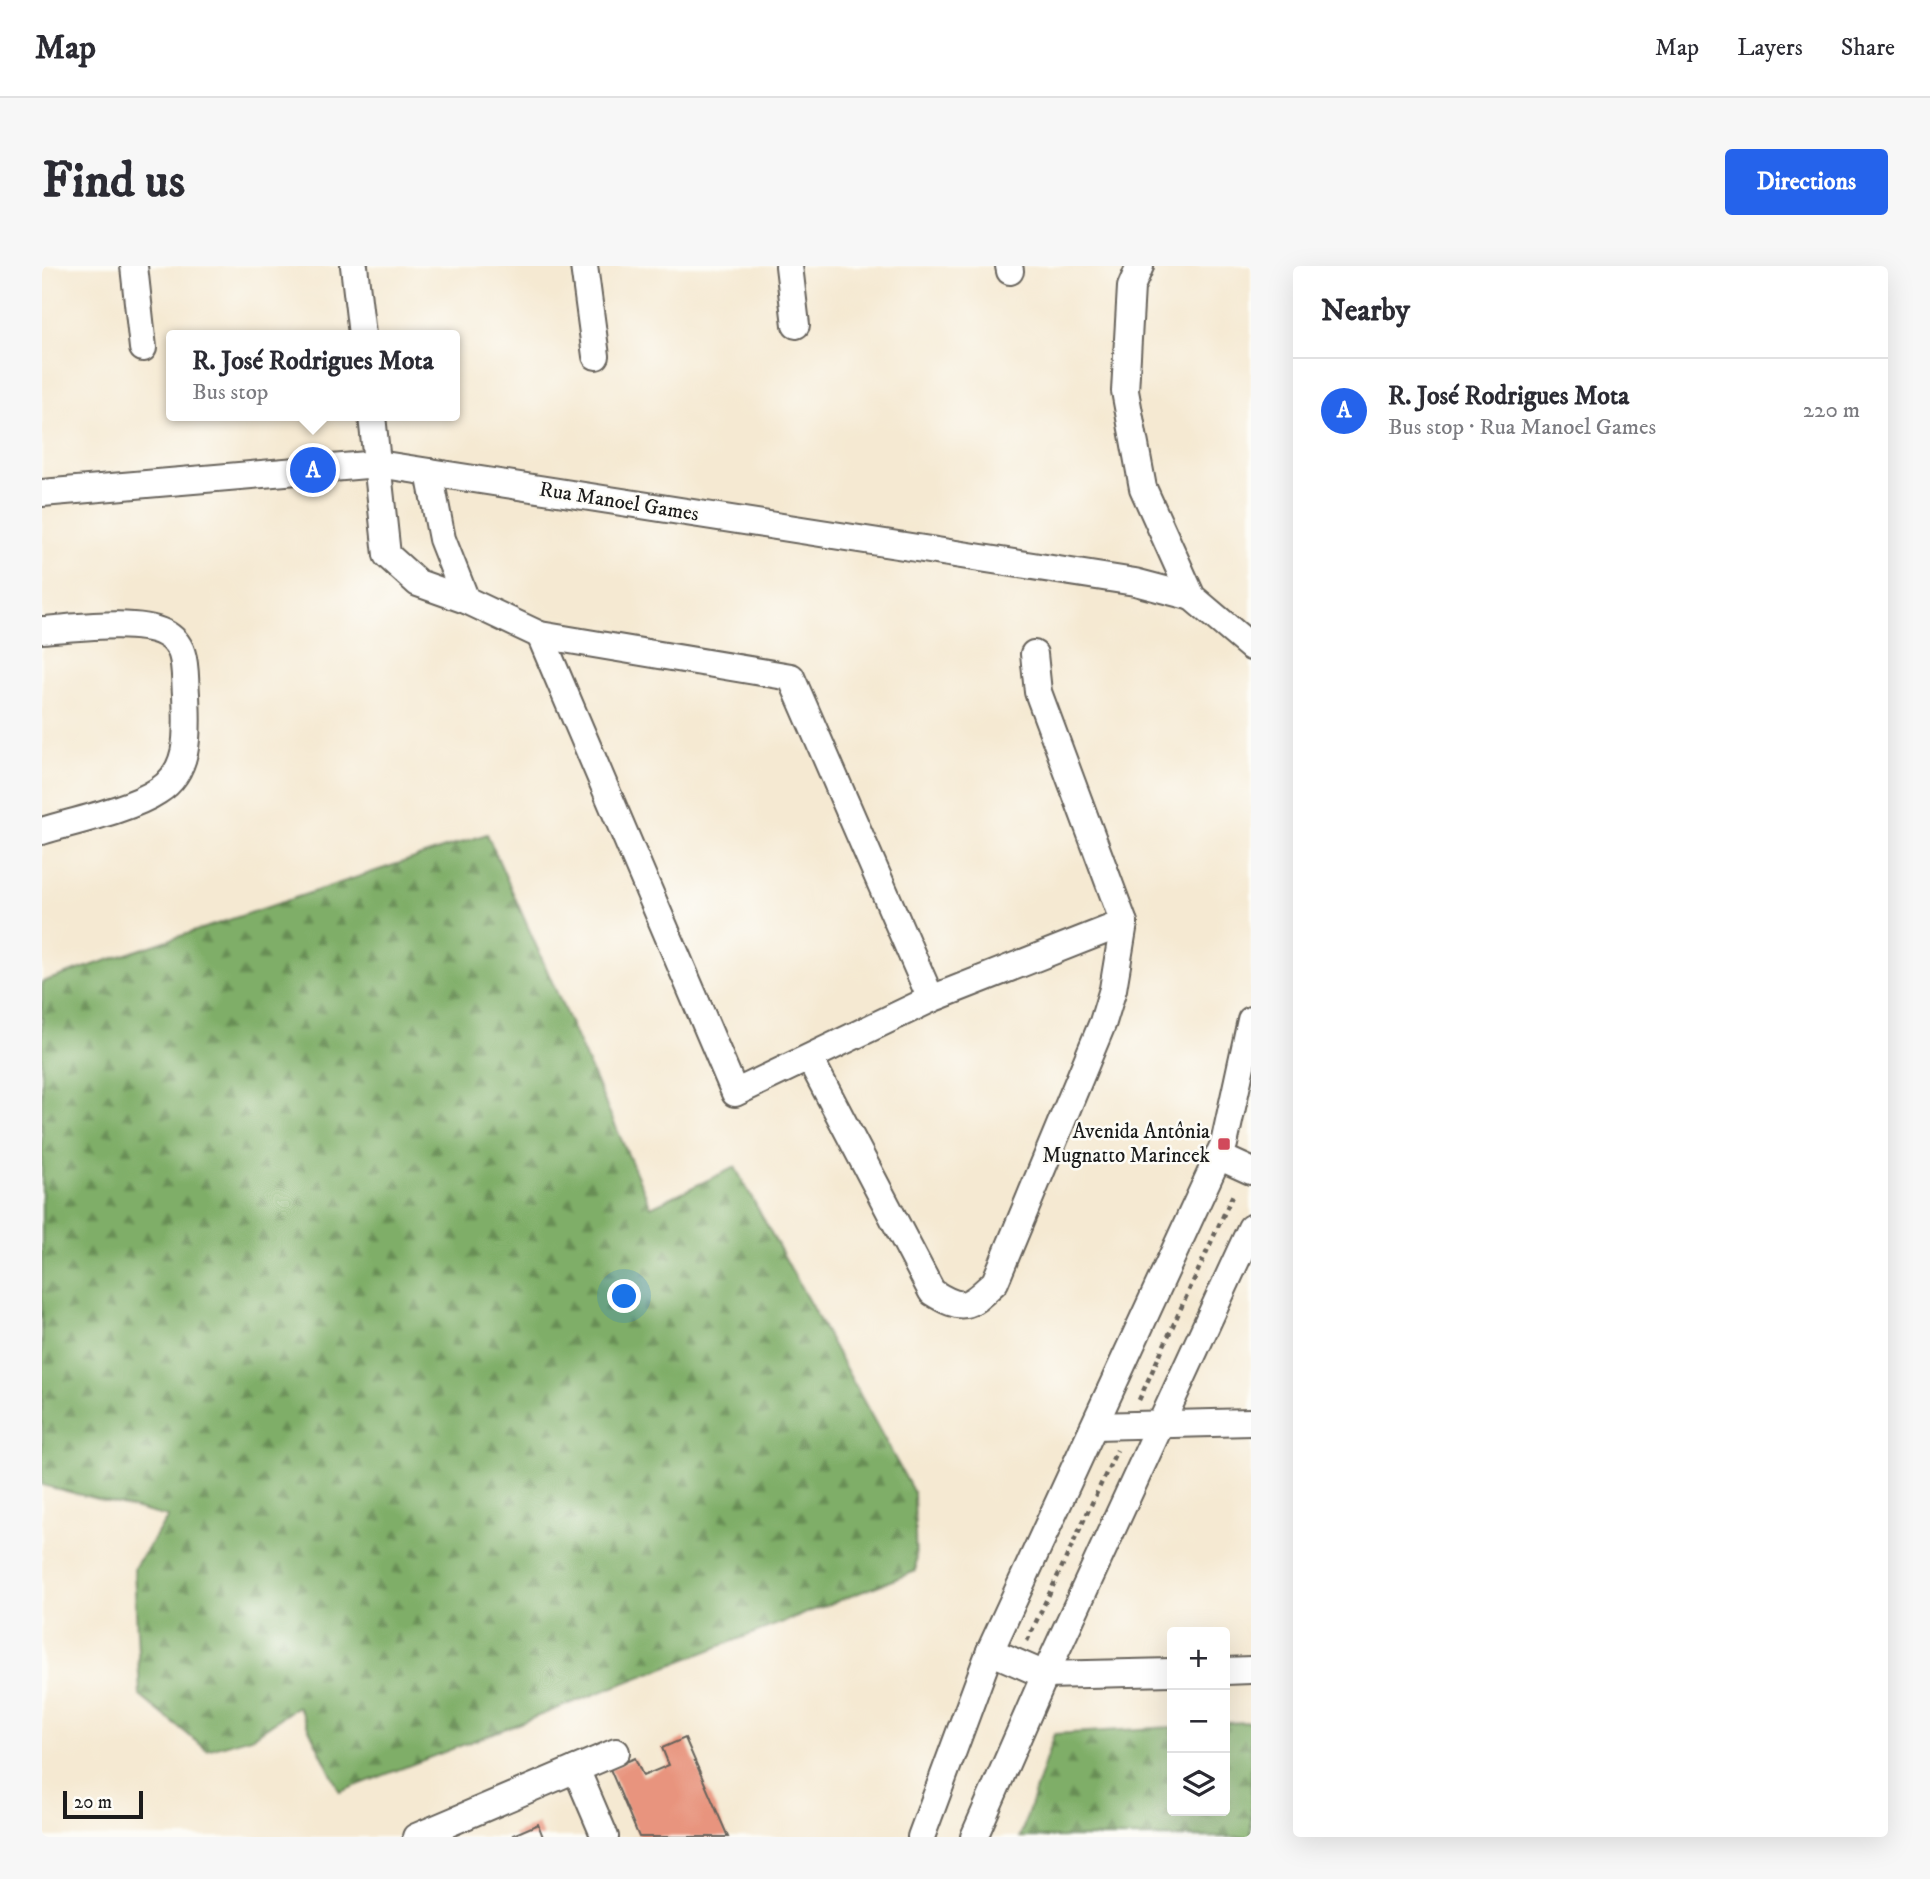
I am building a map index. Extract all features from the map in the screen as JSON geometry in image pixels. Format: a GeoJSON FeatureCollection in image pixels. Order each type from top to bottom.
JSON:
{"type":"FeatureCollection","features":[{"type":"Feature","properties":{"kind":"street"},"geometry":{"type":"LineString","coordinates":[[134,266],[143,348]]}},
{"type":"Feature","properties":{"kind":"street"},"geometry":{"type":"LineString","coordinates":[[354,266],[361,330]]}},
{"type":"Feature","properties":{"kind":"street"},"geometry":{"type":"LineString","coordinates":[[584,266],[596,355]]}},
{"type":"Feature","properties":{"kind":"street"},"geometry":{"type":"LineString","coordinates":[[789,266],[796,325]]}},
{"type":"Feature","properties":{"kind":"street"},"geometry":{"type":"LineString","coordinates":[[1140,266],[1130,287],[1125,391],[1143,488],[1192,597],[1251,646]]}},
{"type":"Feature","properties":{"kind":"street"},"geometry":{"type":"LineString","coordinates":[[373,421],[387,555],[418,583],[466,600],[540,635],[791,677],[931,999]]}},
{"type":"Feature","properties":{"kind":"street","name":"Rua Manoel Games"},"geometry":{"type":"LineString","coordinates":[[42,493],[378,464],[1135,582],[1192,597]]}},
{"type":"Feature","properties":{"kind":"street"},"geometry":{"type":"LineString","coordinates":[[429,472],[442,539],[466,600]]}},
{"type":"Feature","properties":{"kind":"street"},"geometry":{"type":"LineString","coordinates":[[42,630],[141,625],[163,632],[176,641],[183,654],[188,738],[182,760],[173,778],[159,791],[138,801],[42,831]]}},
{"type":"Feature","properties":{"kind":"street"},"geometry":{"type":"LineString","coordinates":[[540,635],[735,1093],[931,999],[1124,923]]}},
{"type":"Feature","properties":{"kind":"street"},"geometry":{"type":"LineString","coordinates":[[810,1059],[932,1292],[951,1304],[973,1303],[995,1282],[1103,1022],[1113,989],[1124,923],[1038,692],[1034,654]]}},
{"type":"Feature","properties":{"kind":"street"},"geometry":{"type":"LineString","coordinates":[[921,1837],[990,1651],[1224,1144],[1251,1020]]}},
{"type":"Feature","properties":{"kind":"street"},"geometry":{"type":"LineString","coordinates":[[1218,1156],[1251,1171]]}},
{"type":"Feature","properties":{"kind":"street"},"geometry":{"type":"LineString","coordinates":[[974,1837],[1045,1675],[1251,1228]]}},
{"type":"Feature","properties":{"kind":"street"},"geometry":{"type":"LineString","coordinates":[[1095,1426],[1129,1423],[1161,1426],[1251,1423]]}},
{"type":"Feature","properties":{"kind":"street"},"geometry":{"type":"LineString","coordinates":[[990,1651],[1045,1675],[1167,1672]]}},
{"type":"Feature","properties":{"kind":"street"},"geometry":{"type":"LineString","coordinates":[[1230,1671],[1251,1670]]}},
{"type":"Feature","properties":{"kind":"street"},"geometry":{"type":"LineString","coordinates":[[416,1837],[616,1752]]}},
{"type":"Feature","properties":{"kind":"street"},"geometry":{"type":"LineString","coordinates":[[576,1769],[605,1837]]}},
{"type":"Feature","properties":{"kind":"green space"},"geometry":{"type":"Polygon","coordinates":[[[487,834],[651,1207],[735,1167],[914,1493],[916,1571],[340,1792],[298,1706],[254,1736],[207,1750],[140,1696],[134,1568],[168,1517],[42,1485],[42,982],[487,834]]]}},
{"type":"Feature","properties":{"kind":"green space"},"geometry":{"type":"Polygon","coordinates":[[[1251,1722],[1251,1837],[1020,1837],[1054,1734],[1167,1727],[1167,1816],[1230,1816],[1230,1723],[1251,1722]]]}},
{"type":"Feature","properties":{"kind":"building"},"geometry":{"type":"Polygon","coordinates":[[[685,1738],[728,1837],[639,1837],[610,1769],[635,1758],[643,1776],[669,1765],[662,1748],[685,1738]]]}},
{"type":"Feature","properties":{"kind":"building"},"geometry":{"type":"Polygon","coordinates":[[[538,1824],[543,1837],[513,1835],[538,1824]]]}},
{"type":"Feature","properties":{"kind":"place","name":"R. José Rodrigues Mota"},"geometry":{"type":"Point","coordinates":[313,470]}},
{"type":"Feature","properties":{"kind":"place","name":"Avenida Antônia Mugnatto Marincek"},"geometry":{"type":"Point","coordinates":[1224,1144]}}]}
